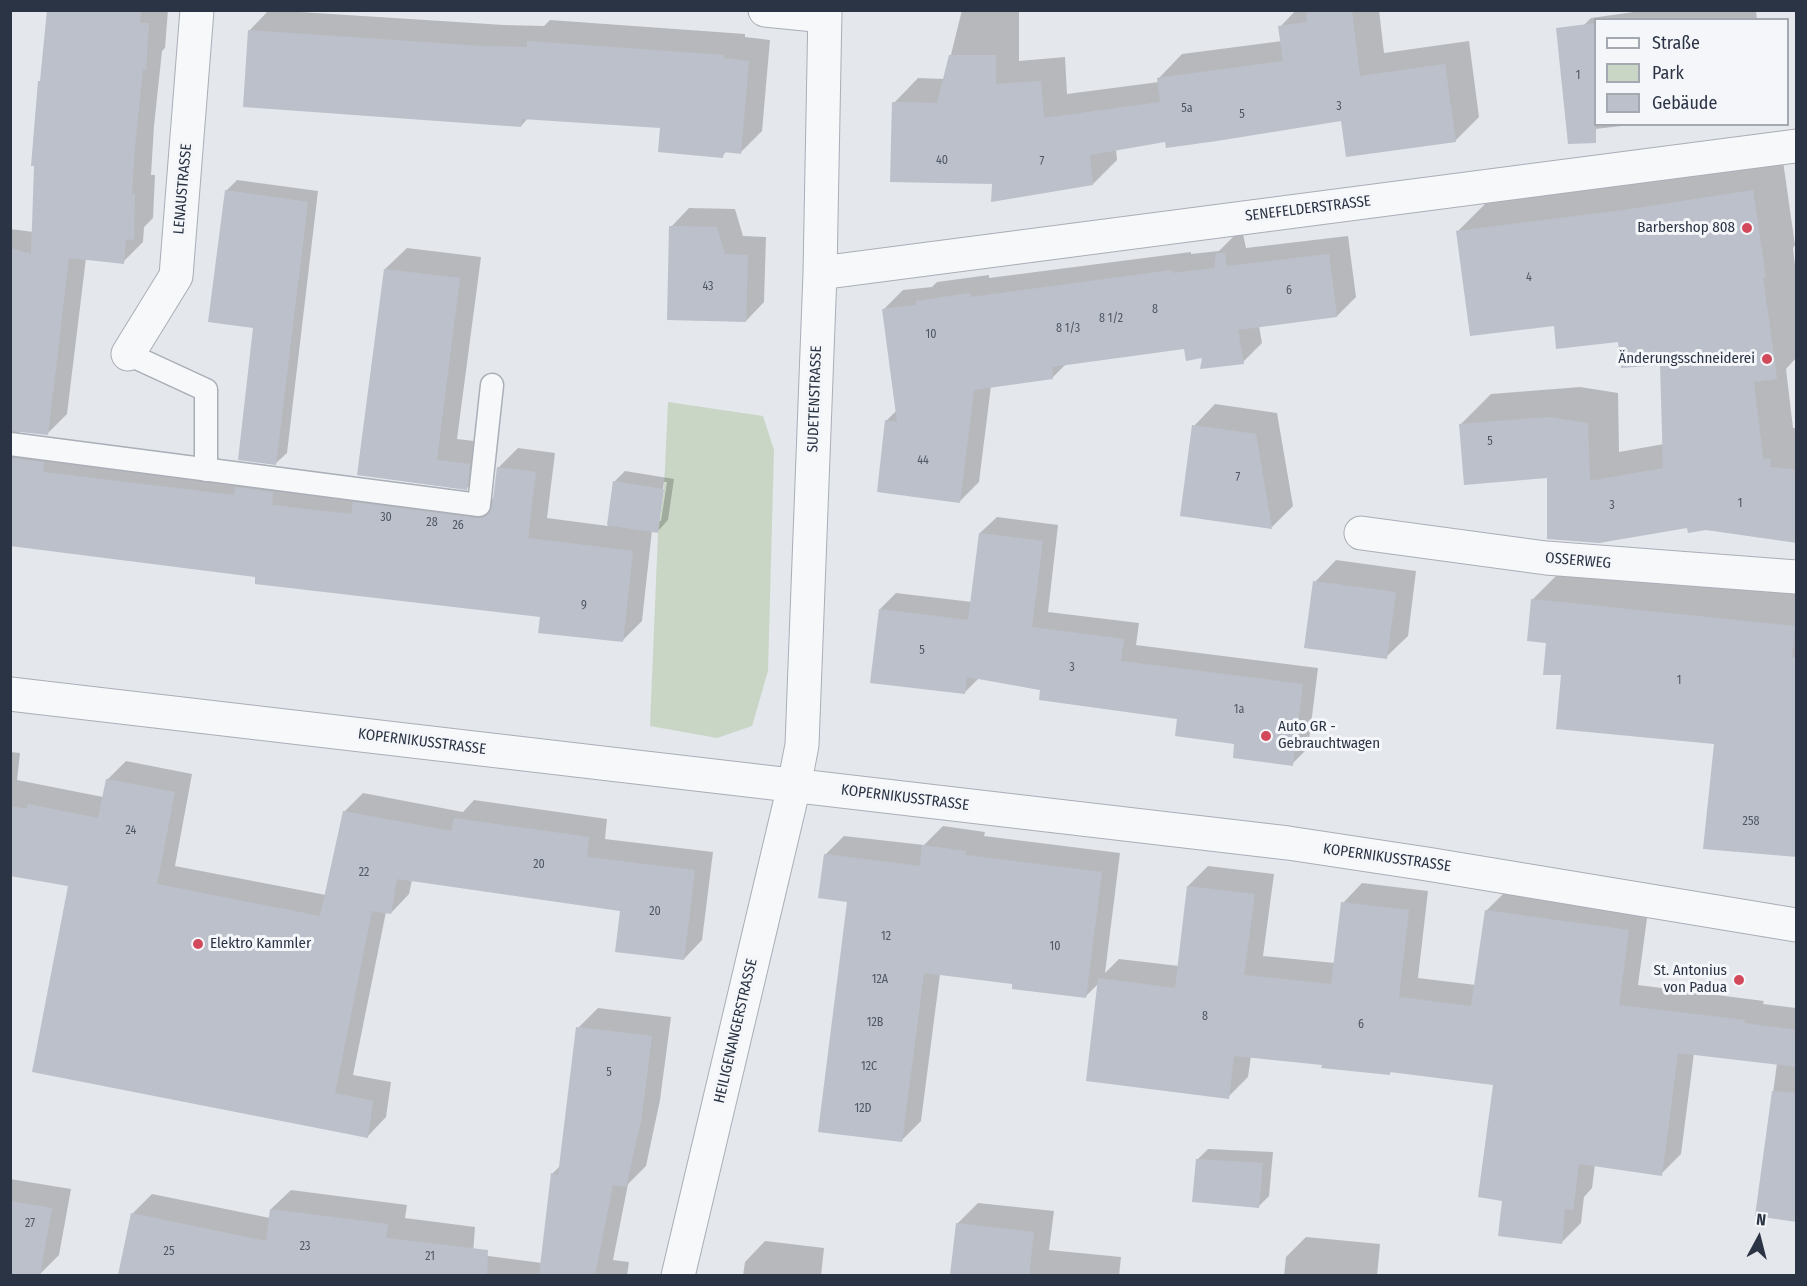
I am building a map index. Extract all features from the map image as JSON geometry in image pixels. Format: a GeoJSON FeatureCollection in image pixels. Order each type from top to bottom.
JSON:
{"type":"FeatureCollection","features":[{"type":"Feature","properties":{"kind":"street","name":"LENAUSTRASSE"},"geometry":{"type":"LineString","coordinates":[[128,354],[176,276],[197,10]]}},
{"type":"Feature","properties":{"kind":"street"},"geometry":{"type":"LineString","coordinates":[[765,10],[825,13]]}},
{"type":"Feature","properties":{"kind":"street","name":"SUDETENSTRASSE"},"geometry":{"type":"LineString","coordinates":[[794,786],[802,733],[820,273],[825,13]]}},
{"type":"Feature","properties":{"kind":"street","name":"SENEFELDERSTRASSE"},"geometry":{"type":"LineString","coordinates":[[820,273],[1797,146]]}},
{"type":"Feature","properties":{"kind":"street","name":"OSSERWEG"},"geometry":{"type":"LineString","coordinates":[[1362,533],[1546,558],[1797,577]]}},
{"type":"Feature","properties":{"kind":"street","name":"KOPERNIKUSSTRASSE"},"geometry":{"type":"LineString","coordinates":[[10,694],[1288,843],[1438,865],[1797,925]]}},
{"type":"Feature","properties":{"kind":"street","name":"HEILIGENANGERSTRASSE"},"geometry":{"type":"LineString","coordinates":[[678,1275],[794,786]]}},
{"type":"Feature","properties":{"kind":"lane"},"geometry":{"type":"LineString","coordinates":[[128,354],[206,390],[206,470]]}},
{"type":"Feature","properties":{"kind":"lane"},"geometry":{"type":"LineString","coordinates":[[10,444],[479,505],[492,385]]}},
{"type":"Feature","properties":{"kind":"green space"},"geometry":{"type":"Polygon","coordinates":[[[668,402],[763,416],[774,450],[768,671],[752,726],[717,738],[650,726],[658,533],[664,489],[668,402]]]}},
{"type":"Feature","properties":{"kind":"building"},"geometry":{"type":"Polygon","coordinates":[[[47,10],[141,10],[140,23],[149,23],[146,70],[143,69],[135,147],[132,194],[135,194],[134,240],[126,239],[124,264],[69,258],[48,435],[10,431],[10,248],[31,254],[34,166],[31,166],[47,10]]]}},
{"type":"Feature","properties":{"kind":"building"},"geometry":{"type":"Polygon","coordinates":[[[1306,10],[1352,10],[1360,76],[1445,64],[1456,142],[1346,157],[1341,121],[1166,148],[1165,142],[1090,155],[1093,185],[991,202],[992,184],[890,182],[892,102],[937,103],[949,55],[996,55],[996,84],[1041,81],[1044,118],[1160,102],[1157,78],[1283,61],[1278,26],[1307,22],[1306,10]]]}},
{"type":"Feature","properties":{"kind":"building"},"geometry":{"type":"Polygon","coordinates":[[[1594,23],[1596,143],[1568,144],[1556,28],[1594,23]]]}},
{"type":"Feature","properties":{"kind":"building"},"geometry":{"type":"Polygon","coordinates":[[[248,30],[481,46],[527,47],[527,41],[724,55],[724,58],[749,61],[741,154],[724,152],[723,158],[658,152],[660,128],[522,119],[521,127],[243,107],[248,30]]]}},
{"type":"Feature","properties":{"kind":"building"},"geometry":{"type":"Polygon","coordinates":[[[225,190],[308,202],[276,465],[238,460],[253,328],[208,322],[225,190]]]}},
{"type":"Feature","properties":{"kind":"building"},"geometry":{"type":"Polygon","coordinates":[[[1753,190],[1766,277],[1763,277],[1777,379],[1754,382],[1763,458],[1771,459],[1770,467],[1797,470],[1797,543],[1706,530],[1688,533],[1687,528],[1599,543],[1547,539],[1547,478],[1464,485],[1459,424],[1549,417],[1588,423],[1590,481],[1663,468],[1660,365],[1621,368],[1618,342],[1556,349],[1554,326],[1470,336],[1456,231],[1624,210],[1753,190]]]}},
{"type":"Feature","properties":{"kind":"building"},"geometry":{"type":"Polygon","coordinates":[[[669,226],[717,227],[725,254],[748,255],[746,322],[667,320],[669,226]]]}},
{"type":"Feature","properties":{"kind":"building"},"geometry":{"type":"Polygon","coordinates":[[[1216,253],[1225,253],[1227,266],[1329,254],[1337,317],[1238,330],[1244,364],[1200,369],[1202,358],[1186,361],[1184,349],[1052,367],[1053,379],[974,390],[960,503],[877,492],[885,420],[897,422],[882,309],[916,305],[916,301],[970,293],[971,297],[1172,270],[1173,273],[1214,268],[1216,253]]]}},
{"type":"Feature","properties":{"kind":"building"},"geometry":{"type":"Polygon","coordinates":[[[384,269],[460,278],[437,460],[470,464],[467,490],[357,475],[384,269]]]}},
{"type":"Feature","properties":{"kind":"building"},"geometry":{"type":"Polygon","coordinates":[[[1192,425],[1256,434],[1272,529],[1180,516],[1192,425]]]}},
{"type":"Feature","properties":{"kind":"building"},"geometry":{"type":"Polygon","coordinates":[[[10,458],[44,462],[43,472],[234,495],[235,487],[273,492],[272,505],[351,514],[353,502],[477,518],[485,517],[492,507],[497,467],[536,472],[528,538],[633,551],[623,642],[538,633],[540,617],[255,584],[255,577],[10,546],[10,458]]]}},
{"type":"Feature","properties":{"kind":"building"},"geometry":{"type":"Polygon","coordinates":[[[613,481],[664,489],[658,533],[607,525],[613,481]]]}},
{"type":"Feature","properties":{"kind":"building"},"geometry":{"type":"Polygon","coordinates":[[[979,533],[1043,541],[1032,627],[1124,639],[1121,661],[1303,684],[1293,766],[1233,758],[1234,744],[1175,736],[1177,719],[1039,700],[1040,690],[967,677],[965,694],[870,683],[879,609],[968,620],[979,533]]]}},
{"type":"Feature","properties":{"kind":"building"},"geometry":{"type":"Polygon","coordinates":[[[1313,581],[1396,592],[1387,659],[1304,648],[1313,581]]]}},
{"type":"Feature","properties":{"kind":"building"},"geometry":{"type":"Polygon","coordinates":[[[1531,599],[1795,626],[1792,657],[1797,658],[1797,857],[1703,849],[1714,744],[1556,729],[1561,675],[1543,675],[1546,643],[1527,641],[1531,599]]]}},
{"type":"Feature","properties":{"kind":"building"},"geometry":{"type":"Polygon","coordinates":[[[106,779],[175,792],[157,884],[320,916],[343,811],[451,831],[454,818],[589,837],[587,857],[695,870],[684,960],[615,952],[620,911],[397,879],[391,914],[372,911],[335,1093],[373,1101],[368,1138],[32,1072],[68,886],[10,876],[10,806],[27,809],[28,804],[98,818],[106,779]]]}},
{"type":"Feature","properties":{"kind":"building"},"geometry":{"type":"Polygon","coordinates":[[[922,845],[966,851],[966,855],[1102,872],[1086,998],[1012,989],[1012,984],[924,973],[902,1142],[818,1132],[847,902],[818,898],[824,854],[920,866],[922,845]]]}},
{"type":"Feature","properties":{"kind":"building"},"geometry":{"type":"Polygon","coordinates":[[[1187,886],[1255,894],[1244,975],[1331,984],[1341,902],[1409,910],[1399,997],[1471,1006],[1485,910],[1629,930],[1619,1005],[1745,1020],[1744,1023],[1797,1030],[1797,1067],[1678,1053],[1662,1176],[1579,1164],[1573,1210],[1565,1209],[1562,1244],[1498,1236],[1502,1201],[1478,1197],[1493,1085],[1390,1072],[1390,1075],[1321,1068],[1322,1065],[1234,1056],[1229,1099],[1086,1081],[1098,978],[1175,988],[1187,886]]]}},
{"type":"Feature","properties":{"kind":"building"},"geometry":{"type":"Polygon","coordinates":[[[576,1027],[652,1036],[641,1121],[626,1187],[613,1185],[595,1275],[539,1275],[551,1173],[558,1175],[576,1027]]]}},
{"type":"Feature","properties":{"kind":"building"},"geometry":{"type":"Polygon","coordinates":[[[1772,1091],[1797,1093],[1797,1222],[1755,1216],[1772,1091]]]}},
{"type":"Feature","properties":{"kind":"building"},"geometry":{"type":"Polygon","coordinates":[[[1196,1159],[1263,1163],[1259,1208],[1192,1202],[1196,1159]]]}},
{"type":"Feature","properties":{"kind":"building"},"geometry":{"type":"Polygon","coordinates":[[[10,1201],[52,1208],[40,1275],[10,1275],[10,1201]]]}},
{"type":"Feature","properties":{"kind":"building"},"geometry":{"type":"Polygon","coordinates":[[[270,1209],[388,1224],[386,1238],[488,1250],[487,1275],[118,1275],[131,1213],[266,1241],[270,1209]]]}},
{"type":"Feature","properties":{"kind":"building"},"geometry":{"type":"Polygon","coordinates":[[[956,1223],[1034,1232],[1029,1275],[950,1275],[956,1223]]]}},
{"type":"Feature","properties":{"kind":"place","name":"Barbershop 808"},"geometry":{"type":"Point","coordinates":[1747,228]}},
{"type":"Feature","properties":{"kind":"place","name":"Änderungsschneiderei"},"geometry":{"type":"Point","coordinates":[1767,359]}},
{"type":"Feature","properties":{"kind":"place","name":"Auto GR - Gebrauchtwagen"},"geometry":{"type":"Point","coordinates":[1266,736]}},
{"type":"Feature","properties":{"kind":"place","name":"Elektro Kammler"},"geometry":{"type":"Point","coordinates":[198,944]}},
{"type":"Feature","properties":{"kind":"place","name":"St. Antonius von Padua"},"geometry":{"type":"Point","coordinates":[1739,980]}}]}
